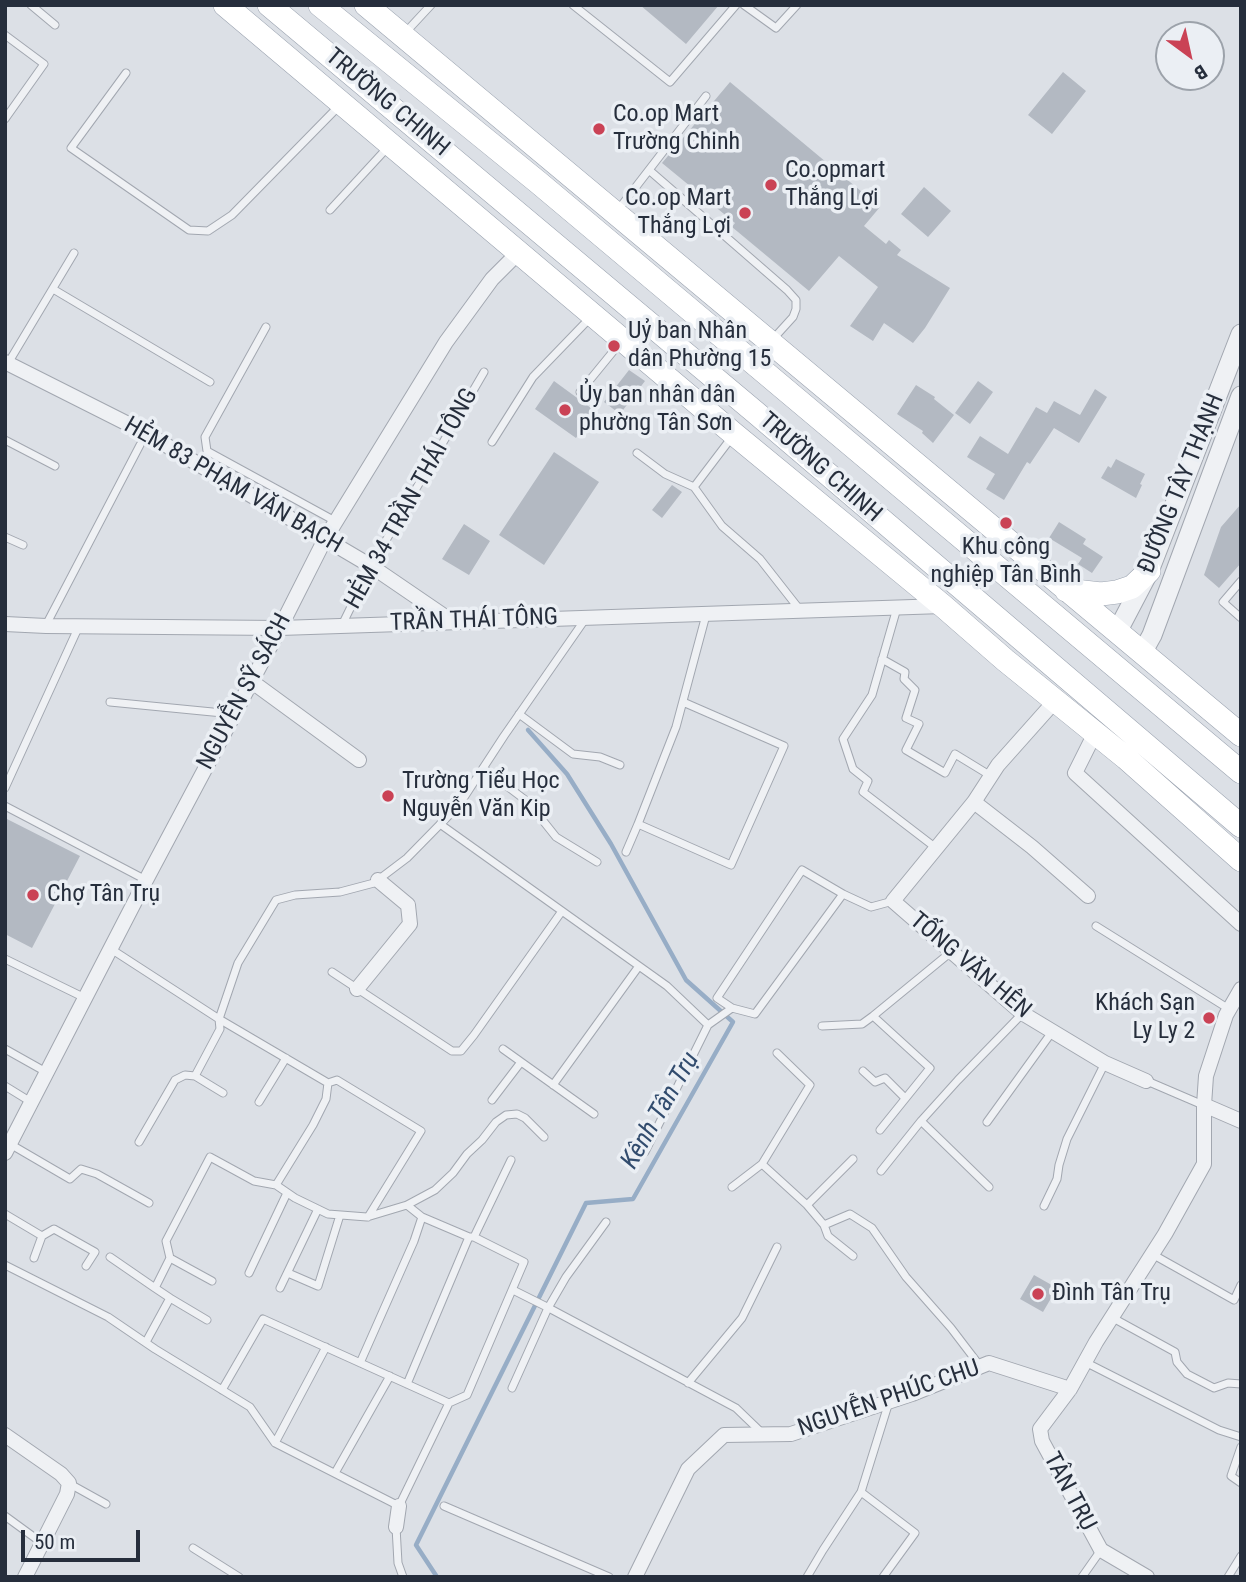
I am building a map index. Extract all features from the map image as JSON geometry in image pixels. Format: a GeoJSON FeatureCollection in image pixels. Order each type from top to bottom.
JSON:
{"type":"FeatureCollection","features":[{"type":"Feature","properties":{"kind":"main road","name":"TRƯỜNG CHINH"},"geometry":{"type":"LineString","coordinates":[[225,5],[1004,660],[1126,758],[1241,860]]}},
{"type":"Feature","properties":{"kind":"main road","name":"TRƯỜNG CHINH"},"geometry":{"type":"LineString","coordinates":[[269,5],[727,389],[1241,826]]}},
{"type":"Feature","properties":{"kind":"main road","name":"TRƯỜNG CHINH"},"geometry":{"type":"LineString","coordinates":[[320,5],[539,183],[1241,772]]}},
{"type":"Feature","properties":{"kind":"main road"},"geometry":{"type":"LineString","coordinates":[[366,5],[1142,653],[1236,727]]}},
{"type":"Feature","properties":{"kind":"main road"},"geometry":{"type":"LineString","coordinates":[[707,411],[771,342]]}},
{"type":"Feature","properties":{"kind":"main road"},"geometry":{"type":"LineString","coordinates":[[1007,577],[1069,591],[1101,594],[1132,587],[1149,571]]}},
{"type":"Feature","properties":{"kind":"main road"},"geometry":{"type":"LineString","coordinates":[[1055,701],[1117,632]]}},
{"type":"Feature","properties":{"kind":"main road"},"geometry":{"type":"LineString","coordinates":[[1095,733],[1114,696],[1142,653]]}},
{"type":"Feature","properties":{"kind":"street","name":"NGUYỄN SỸ SÁCH"},"geometry":{"type":"LineString","coordinates":[[7,1149],[325,538],[446,342],[492,279],[519,252]]}},
{"type":"Feature","properties":{"kind":"street","name":"ĐƯỜNG TÂY THẠNH"},"geometry":{"type":"LineString","coordinates":[[1117,632],[1149,571],[1241,334]]}},
{"type":"Feature","properties":{"kind":"street","name":"HẺM 83 PHẠM VĂN BẠCH"},"geometry":{"type":"LineString","coordinates":[[6,365],[142,430],[371,566],[453,622]]}},
{"type":"Feature","properties":{"kind":"street","name":"ĐƯỜNG TÂY THẠNH"},"geometry":{"type":"LineString","coordinates":[[1142,653],[1152,635],[1241,396]]}},
{"type":"Feature","properties":{"kind":"street","name":"TRẦN THÁI TÔNG"},"geometry":{"type":"LineString","coordinates":[[5,624],[280,628],[943,606]]}},
{"type":"Feature","properties":{"kind":"street"},"geometry":{"type":"LineString","coordinates":[[251,681],[359,760]]}},
{"type":"Feature","properties":{"kind":"street","name":"TỐNG VĂN HÊN"},"geometry":{"type":"LineString","coordinates":[[1055,701],[998,765],[974,802],[893,901],[1023,1013],[1105,1063],[1146,1081]]}},
{"type":"Feature","properties":{"kind":"street"},"geometry":{"type":"LineString","coordinates":[[1095,733],[1075,773],[1241,924]]}},
{"type":"Feature","properties":{"kind":"street"},"geometry":{"type":"LineString","coordinates":[[974,802],[1088,896]]}},
{"type":"Feature","properties":{"kind":"street"},"geometry":{"type":"LineString","coordinates":[[357,989],[410,924],[408,905],[378,880]]}},
{"type":"Feature","properties":{"kind":"street"},"geometry":{"type":"LineString","coordinates":[[1070,1389],[1204,1164],[1206,1076],[1229,1010],[1241,989]]}},
{"type":"Feature","properties":{"kind":"street"},"geometry":{"type":"LineString","coordinates":[[1204,1105],[1241,1121]]}},
{"type":"Feature","properties":{"kind":"street","name":"NGUYỄN PHÚC CHU"},"geometry":{"type":"LineString","coordinates":[[635,1577],[688,1469],[724,1435],[791,1434],[912,1394],[989,1363],[1070,1389]]}},
{"type":"Feature","properties":{"kind":"street","name":"TÂN TRỤ"},"geometry":{"type":"LineString","coordinates":[[1070,1389],[1040,1429],[1042,1441],[1101,1550],[1147,1577]]}},
{"type":"Feature","properties":{"kind":"street"},"geometry":{"type":"LineString","coordinates":[[5,1435],[61,1474],[69,1483],[67,1494],[25,1577]]}},
{"type":"Feature","properties":{"kind":"street"},"geometry":{"type":"LineString","coordinates":[[396,1527],[399,1506]]}},
{"type":"Feature","properties":{"kind":"lane"},"geometry":{"type":"LineString","coordinates":[[31,5],[55,26]]}},
{"type":"Feature","properties":{"kind":"lane"},"geometry":{"type":"LineString","coordinates":[[402,36],[431,5]]}},
{"type":"Feature","properties":{"kind":"lane"},"geometry":{"type":"LineString","coordinates":[[573,5],[670,82],[736,5]]}},
{"type":"Feature","properties":{"kind":"lane"},"geometry":{"type":"LineString","coordinates":[[744,5],[776,28],[797,5]]}},
{"type":"Feature","properties":{"kind":"lane"},"geometry":{"type":"LineString","coordinates":[[5,35],[44,64],[5,119]]}},
{"type":"Feature","properties":{"kind":"lane"},"geometry":{"type":"LineString","coordinates":[[126,73],[71,148],[189,230],[208,231],[232,215],[342,103]]}},
{"type":"Feature","properties":{"kind":"lane"},"geometry":{"type":"LineString","coordinates":[[615,213],[706,96]]}},
{"type":"Feature","properties":{"kind":"lane"},"geometry":{"type":"LineString","coordinates":[[330,210],[390,144]]}},
{"type":"Feature","properties":{"kind":"lane"},"geometry":{"type":"LineString","coordinates":[[649,170],[796,300],[793,317],[771,342]]}},
{"type":"Feature","properties":{"kind":"lane"},"geometry":{"type":"LineString","coordinates":[[6,365],[74,253]]}},
{"type":"Feature","properties":{"kind":"lane"},"geometry":{"type":"LineString","coordinates":[[53,289],[210,382]]}},
{"type":"Feature","properties":{"kind":"lane"},"geometry":{"type":"LineString","coordinates":[[492,442],[533,377],[593,314]]}},
{"type":"Feature","properties":{"kind":"lane"},"geometry":{"type":"LineString","coordinates":[[266,327],[205,438],[206,451],[335,521]]}},
{"type":"Feature","properties":{"kind":"lane"},"geometry":{"type":"LineString","coordinates":[[580,392],[623,340]]}},
{"type":"Feature","properties":{"kind":"lane","name":"HẺM 34 TRẦN THÁI TÔNG"},"geometry":{"type":"LineString","coordinates":[[341,626],[371,566],[484,372]]}},
{"type":"Feature","properties":{"kind":"lane"},"geometry":{"type":"LineString","coordinates":[[694,487],[734,434]]}},
{"type":"Feature","properties":{"kind":"lane"},"geometry":{"type":"LineString","coordinates":[[5,440],[55,466]]}},
{"type":"Feature","properties":{"kind":"lane"},"geometry":{"type":"LineString","coordinates":[[46,626],[140,445]]}},
{"type":"Feature","properties":{"kind":"lane"},"geometry":{"type":"LineString","coordinates":[[637,453],[665,474],[694,487],[722,526],[760,559],[800,611]]}},
{"type":"Feature","properties":{"kind":"lane"},"geometry":{"type":"LineString","coordinates":[[5,537],[23,545]]}},
{"type":"Feature","properties":{"kind":"lane"},"geometry":{"type":"LineString","coordinates":[[1241,581],[1223,602],[1241,618]]}},
{"type":"Feature","properties":{"kind":"lane"},"geometry":{"type":"LineString","coordinates":[[897,608],[872,695],[843,739],[853,769],[868,781],[863,792],[936,848]]}},
{"type":"Feature","properties":{"kind":"lane"},"geometry":{"type":"LineString","coordinates":[[626,852],[676,727],[706,614]]}},
{"type":"Feature","properties":{"kind":"lane"},"geometry":{"type":"LineString","coordinates":[[195,1076],[220,1029],[219,1019],[238,963],[276,900],[295,895],[340,892],[374,883],[407,858],[459,805],[587,618]]}},
{"type":"Feature","properties":{"kind":"lane"},"geometry":{"type":"LineString","coordinates":[[5,788],[79,626]]}},
{"type":"Feature","properties":{"kind":"lane"},"geometry":{"type":"LineString","coordinates":[[882,659],[905,672],[904,680],[915,690],[906,718],[919,724],[906,750],[945,773],[955,754],[991,776]]}},
{"type":"Feature","properties":{"kind":"lane"},"geometry":{"type":"LineString","coordinates":[[110,702],[234,714]]}},
{"type":"Feature","properties":{"kind":"lane"},"geometry":{"type":"LineString","coordinates":[[638,824],[731,865],[784,746],[683,702]]}},
{"type":"Feature","properties":{"kind":"lane"},"geometry":{"type":"LineString","coordinates":[[519,714],[573,754],[600,757],[620,765]]}},
{"type":"Feature","properties":{"kind":"lane"},"geometry":{"type":"LineString","coordinates":[[483,768],[528,802],[556,837],[597,862]]}},
{"type":"Feature","properties":{"kind":"lane"},"geometry":{"type":"LineString","coordinates":[[5,806],[146,880]]}},
{"type":"Feature","properties":{"kind":"lane"},"geometry":{"type":"LineString","coordinates":[[440,824],[667,986],[708,1025]]}},
{"type":"Feature","properties":{"kind":"lane"},"geometry":{"type":"LineString","coordinates":[[843,894],[755,1014],[732,1008],[717,998],[802,870],[871,907],[893,901]]}},
{"type":"Feature","properties":{"kind":"lane"},"geometry":{"type":"LineString","coordinates":[[332,972],[452,1052],[461,1051],[562,911]]}},
{"type":"Feature","properties":{"kind":"lane"},"geometry":{"type":"LineString","coordinates":[[1096,926],[1229,1010]]}},
{"type":"Feature","properties":{"kind":"lane"},"geometry":{"type":"LineString","coordinates":[[111,949],[219,1019],[328,1083],[337,1080],[421,1131],[368,1217]]}},
{"type":"Feature","properties":{"kind":"lane"},"geometry":{"type":"LineString","coordinates":[[822,1026],[862,1024],[951,952]]}},
{"type":"Feature","properties":{"kind":"lane"},"geometry":{"type":"LineString","coordinates":[[5,960],[85,998]]}},
{"type":"Feature","properties":{"kind":"lane"},"geometry":{"type":"LineString","coordinates":[[553,1085],[639,966]]}},
{"type":"Feature","properties":{"kind":"lane"},"geometry":{"type":"LineString","coordinates":[[645,1152],[708,1025],[732,1008]]}},
{"type":"Feature","properties":{"kind":"lane"},"geometry":{"type":"LineString","coordinates":[[881,1171],[957,1080],[1023,1013]]}},
{"type":"Feature","properties":{"kind":"lane"},"geometry":{"type":"LineString","coordinates":[[873,1016],[930,1068],[880,1130]]}},
{"type":"Feature","properties":{"kind":"lane"},"geometry":{"type":"LineString","coordinates":[[987,1122],[1053,1031]]}},
{"type":"Feature","properties":{"kind":"lane"},"geometry":{"type":"LineString","coordinates":[[5,1049],[47,1072]]}},
{"type":"Feature","properties":{"kind":"lane"},"geometry":{"type":"LineString","coordinates":[[503,1049],[594,1114]]}},
{"type":"Feature","properties":{"kind":"lane"},"geometry":{"type":"LineString","coordinates":[[732,1187],[762,1164],[810,1085],[777,1053]]}},
{"type":"Feature","properties":{"kind":"lane"},"geometry":{"type":"LineString","coordinates":[[259,1102],[286,1058]]}},
{"type":"Feature","properties":{"kind":"lane"},"geometry":{"type":"LineString","coordinates":[[492,1100],[521,1062]]}},
{"type":"Feature","properties":{"kind":"lane"},"geometry":{"type":"LineString","coordinates":[[1044,1206],[1057,1179],[1067,1139],[1105,1063]]}},
{"type":"Feature","properties":{"kind":"lane"},"geometry":{"type":"LineString","coordinates":[[863,1071],[875,1082],[885,1078],[905,1098]]}},
{"type":"Feature","properties":{"kind":"lane"},"geometry":{"type":"LineString","coordinates":[[139,1142],[175,1080],[185,1075],[195,1076],[223,1093]]}},
{"type":"Feature","properties":{"kind":"lane","name":"TỐNG VĂN HÊN"},"geometry":{"type":"LineString","coordinates":[[1146,1081],[1204,1105]]}},
{"type":"Feature","properties":{"kind":"lane"},"geometry":{"type":"LineString","coordinates":[[276,1185],[313,1125],[326,1099],[328,1083]]}},
{"type":"Feature","properties":{"kind":"lane"},"geometry":{"type":"LineString","coordinates":[[5,1086],[31,1102]]}},
{"type":"Feature","properties":{"kind":"lane"},"geometry":{"type":"LineString","coordinates":[[155,1288],[170,1258],[166,1241],[210,1157],[254,1181],[276,1185],[328,1214],[368,1217],[407,1205],[435,1190],[496,1122],[506,1115],[517,1114],[525,1118],[544,1137]]}},
{"type":"Feature","properties":{"kind":"lane"},"geometry":{"type":"LineString","coordinates":[[921,1121],[989,1187]]}},
{"type":"Feature","properties":{"kind":"lane"},"geometry":{"type":"LineString","coordinates":[[7,1149],[70,1179],[81,1169],[97,1174],[149,1203]]}},
{"type":"Feature","properties":{"kind":"lane"},"geometry":{"type":"LineString","coordinates":[[807,1205],[853,1158]]}},
{"type":"Feature","properties":{"kind":"lane"},"geometry":{"type":"LineString","coordinates":[[407,1384],[471,1237],[510,1160]]}},
{"type":"Feature","properties":{"kind":"lane"},"geometry":{"type":"LineString","coordinates":[[762,1164],[807,1205],[824,1225],[828,1236],[853,1256]]}},
{"type":"Feature","properties":{"kind":"lane"},"geometry":{"type":"LineString","coordinates":[[248,1273],[287,1193]]}},
{"type":"Feature","properties":{"kind":"lane"},"geometry":{"type":"LineString","coordinates":[[5,1265],[108,1317],[250,1407],[275,1443],[399,1506],[449,1403],[467,1395],[524,1262],[422,1217],[407,1205]]}},
{"type":"Feature","properties":{"kind":"lane"},"geometry":{"type":"LineString","coordinates":[[280,1288],[318,1209]]}},
{"type":"Feature","properties":{"kind":"lane"},"geometry":{"type":"LineString","coordinates":[[5,1214],[42,1236]]}},
{"type":"Feature","properties":{"kind":"lane"},"geometry":{"type":"LineString","coordinates":[[824,1225],[850,1214],[872,1227],[906,1277],[980,1366]]}},
{"type":"Feature","properties":{"kind":"lane"},"geometry":{"type":"LineString","coordinates":[[288,1273],[318,1286],[340,1215]]}},
{"type":"Feature","properties":{"kind":"lane"},"geometry":{"type":"LineString","coordinates":[[360,1363],[422,1217]]}},
{"type":"Feature","properties":{"kind":"lane"},"geometry":{"type":"LineString","coordinates":[[512,1388],[547,1307],[606,1222]]}},
{"type":"Feature","properties":{"kind":"lane"},"geometry":{"type":"LineString","coordinates":[[34,1258],[42,1236],[54,1229],[95,1252],[86,1266]]}},
{"type":"Feature","properties":{"kind":"lane"},"geometry":{"type":"LineString","coordinates":[[688,1383],[742,1318],[777,1247]]}},
{"type":"Feature","properties":{"kind":"lane"},"geometry":{"type":"LineString","coordinates":[[1152,1254],[1234,1300],[1241,1285]]}},
{"type":"Feature","properties":{"kind":"lane"},"geometry":{"type":"LineString","coordinates":[[110,1257],[207,1320]]}},
{"type":"Feature","properties":{"kind":"lane"},"geometry":{"type":"LineString","coordinates":[[170,1258],[212,1281]]}},
{"type":"Feature","properties":{"kind":"lane"},"geometry":{"type":"LineString","coordinates":[[513,1290],[737,1408],[763,1434]]}},
{"type":"Feature","properties":{"kind":"lane"},"geometry":{"type":"LineString","coordinates":[[146,1342],[170,1298]]}},
{"type":"Feature","properties":{"kind":"lane"},"geometry":{"type":"LineString","coordinates":[[1113,1318],[1175,1352],[1177,1362],[1187,1374],[1205,1384],[1214,1388],[1228,1383],[1241,1384]]}},
{"type":"Feature","properties":{"kind":"lane"},"geometry":{"type":"LineString","coordinates":[[222,1390],[263,1319],[449,1403]]}},
{"type":"Feature","properties":{"kind":"lane"},"geometry":{"type":"LineString","coordinates":[[275,1443],[326,1347]]}},
{"type":"Feature","properties":{"kind":"lane"},"geometry":{"type":"LineString","coordinates":[[1085,1362],[1219,1430],[1241,1437]]}},
{"type":"Feature","properties":{"kind":"lane"},"geometry":{"type":"LineString","coordinates":[[335,1474],[390,1376]]}},
{"type":"Feature","properties":{"kind":"lane"},"geometry":{"type":"LineString","coordinates":[[807,1577],[861,1492],[889,1401]]}},
{"type":"Feature","properties":{"kind":"lane"},"geometry":{"type":"LineString","coordinates":[[1241,1447],[1231,1476],[1241,1483]]}},
{"type":"Feature","properties":{"kind":"lane"},"geometry":{"type":"LineString","coordinates":[[69,1483],[106,1504]]}},
{"type":"Feature","properties":{"kind":"lane"},"geometry":{"type":"LineString","coordinates":[[861,1492],[915,1533],[883,1577]]}},
{"type":"Feature","properties":{"kind":"lane"},"geometry":{"type":"LineString","coordinates":[[444,1506],[609,1577]]}},
{"type":"Feature","properties":{"kind":"lane"},"geometry":{"type":"LineString","coordinates":[[5,1516],[42,1543]]}},
{"type":"Feature","properties":{"kind":"lane"},"geometry":{"type":"LineString","coordinates":[[396,1527],[398,1563],[403,1577]]}},
{"type":"Feature","properties":{"kind":"lane"},"geometry":{"type":"LineString","coordinates":[[193,1548],[239,1577]]}},
{"type":"Feature","properties":{"kind":"lane"},"geometry":{"type":"LineString","coordinates":[[1082,1577],[1101,1550]]}},
{"type":"Feature","properties":{"kind":"lane"},"geometry":{"type":"LineString","coordinates":[[1228,1577],[1241,1556]]}},
{"type":"Feature","properties":{"kind":"lane"},"geometry":{"type":"LineString","coordinates":[[219,1577],[226,1567]]}},
{"type":"Feature","properties":{"kind":"building"},"geometry":{"type":"Polygon","coordinates":[[[640,5],[719,5],[686,44],[640,5]]]}},
{"type":"Feature","properties":{"kind":"building"},"geometry":{"type":"Polygon","coordinates":[[[1063,72],[1086,91],[1052,134],[1028,115],[1063,72]]]}},
{"type":"Feature","properties":{"kind":"building","name":"Co.opmart Thắng Lợi"},"geometry":{"type":"Polygon","coordinates":[[[730,82],[880,207],[864,226],[886,244],[889,240],[901,250],[897,255],[950,288],[913,343],[884,323],[873,341],[850,326],[878,287],[839,256],[809,291],[732,227],[735,223],[662,163],[730,82]]]}},
{"type":"Feature","properties":{"kind":"building"},"geometry":{"type":"Polygon","coordinates":[[[924,187],[951,211],[928,237],[901,214],[924,187]]]}},
{"type":"Feature","properties":{"kind":"building"},"geometry":{"type":"Polygon","coordinates":[[[629,370],[645,381],[620,414],[604,402],[629,370]]]}},
{"type":"Feature","properties":{"kind":"building","name":"Ủy ban nhân dân phường Tân Sơn"},"geometry":{"type":"Polygon","coordinates":[[[554,381],[595,411],[576,438],[535,409],[554,381]]]}},
{"type":"Feature","properties":{"kind":"building"},"geometry":{"type":"Polygon","coordinates":[[[978,381],[993,392],[970,424],[955,413],[978,381]]]}},
{"type":"Feature","properties":{"kind":"building"},"geometry":{"type":"Polygon","coordinates":[[[916,385],[935,397],[934,399],[954,415],[933,443],[923,431],[897,414],[916,385]]]}},
{"type":"Feature","properties":{"kind":"building"},"geometry":{"type":"Polygon","coordinates":[[[1095,389],[1107,397],[1079,443],[1054,428],[1030,464],[1027,462],[1004,500],[986,489],[995,474],[967,457],[980,436],[1008,454],[1036,407],[1047,413],[1054,401],[1080,415],[1095,389]]]}},
{"type":"Feature","properties":{"kind":"building"},"geometry":{"type":"Polygon","coordinates":[[[554,452],[599,482],[544,565],[499,535],[554,452]]]}},
{"type":"Feature","properties":{"kind":"building"},"geometry":{"type":"Polygon","coordinates":[[[1116,459],[1145,474],[1136,498],[1101,478],[1116,459]]]}},
{"type":"Feature","properties":{"kind":"building"},"geometry":{"type":"Polygon","coordinates":[[[672,485],[682,492],[662,518],[652,510],[672,485]]]}},
{"type":"Feature","properties":{"kind":"building"},"geometry":{"type":"Polygon","coordinates":[[[1241,504],[1241,563],[1219,588],[1204,575],[1221,527],[1241,504]]]}},
{"type":"Feature","properties":{"kind":"building"},"geometry":{"type":"Polygon","coordinates":[[[1059,522],[1086,539],[1083,544],[1103,557],[1092,573],[1078,564],[1082,558],[1049,538],[1059,522]]]}},
{"type":"Feature","properties":{"kind":"building"},"geometry":{"type":"Polygon","coordinates":[[[464,524],[490,541],[469,575],[442,559],[464,524]]]}},
{"type":"Feature","properties":{"kind":"building","name":"Chợ Tân Trụ"},"geometry":{"type":"Polygon","coordinates":[[[5,818],[80,856],[32,948],[5,934],[5,818]]]}},
{"type":"Feature","properties":{"kind":"building","name":"Đình Tân Trụ"},"geometry":{"type":"Polygon","coordinates":[[[1034,1275],[1057,1288],[1043,1312],[1020,1299],[1034,1275]]]}},
{"type":"Feature","properties":{"kind":"waterway","name":"Kênh Tân Trụ"},"geometry":{"type":"LineString","coordinates":[[437,1577],[416,1545],[586,1203],[633,1199],[733,1022],[686,980],[611,844],[567,774],[528,730]]}},
{"type":"Feature","properties":{"kind":"place","name":"Co.op Mart Trường Chinh"},"geometry":{"type":"Point","coordinates":[599,129]}},
{"type":"Feature","properties":{"kind":"place","name":"Co.opmart Thắng Lợi"},"geometry":{"type":"Point","coordinates":[771,185]}},
{"type":"Feature","properties":{"kind":"place","name":"Co.op Mart Thắng Lợi"},"geometry":{"type":"Point","coordinates":[745,213]}},
{"type":"Feature","properties":{"kind":"place","name":"Uỷ ban Nhân dân Phường 15"},"geometry":{"type":"Point","coordinates":[614,346]}},
{"type":"Feature","properties":{"kind":"place","name":"Ủy ban nhân dân phường Tân Sơn"},"geometry":{"type":"Point","coordinates":[565,410]}},
{"type":"Feature","properties":{"kind":"place","name":"Khu công nghiệp Tân Bình"},"geometry":{"type":"Point","coordinates":[1006,523]}},
{"type":"Feature","properties":{"kind":"place","name":"Trường Tiểu Học Nguyễn Văn Kip"},"geometry":{"type":"Point","coordinates":[388,796]}},
{"type":"Feature","properties":{"kind":"place","name":"Chợ Tân Trụ"},"geometry":{"type":"Point","coordinates":[33,895]}},
{"type":"Feature","properties":{"kind":"place","name":"Khách Sạn Ly Ly 2"},"geometry":{"type":"Point","coordinates":[1209,1018]}},
{"type":"Feature","properties":{"kind":"place","name":"Đình Tân Trụ"},"geometry":{"type":"Point","coordinates":[1038,1294]}}]}
